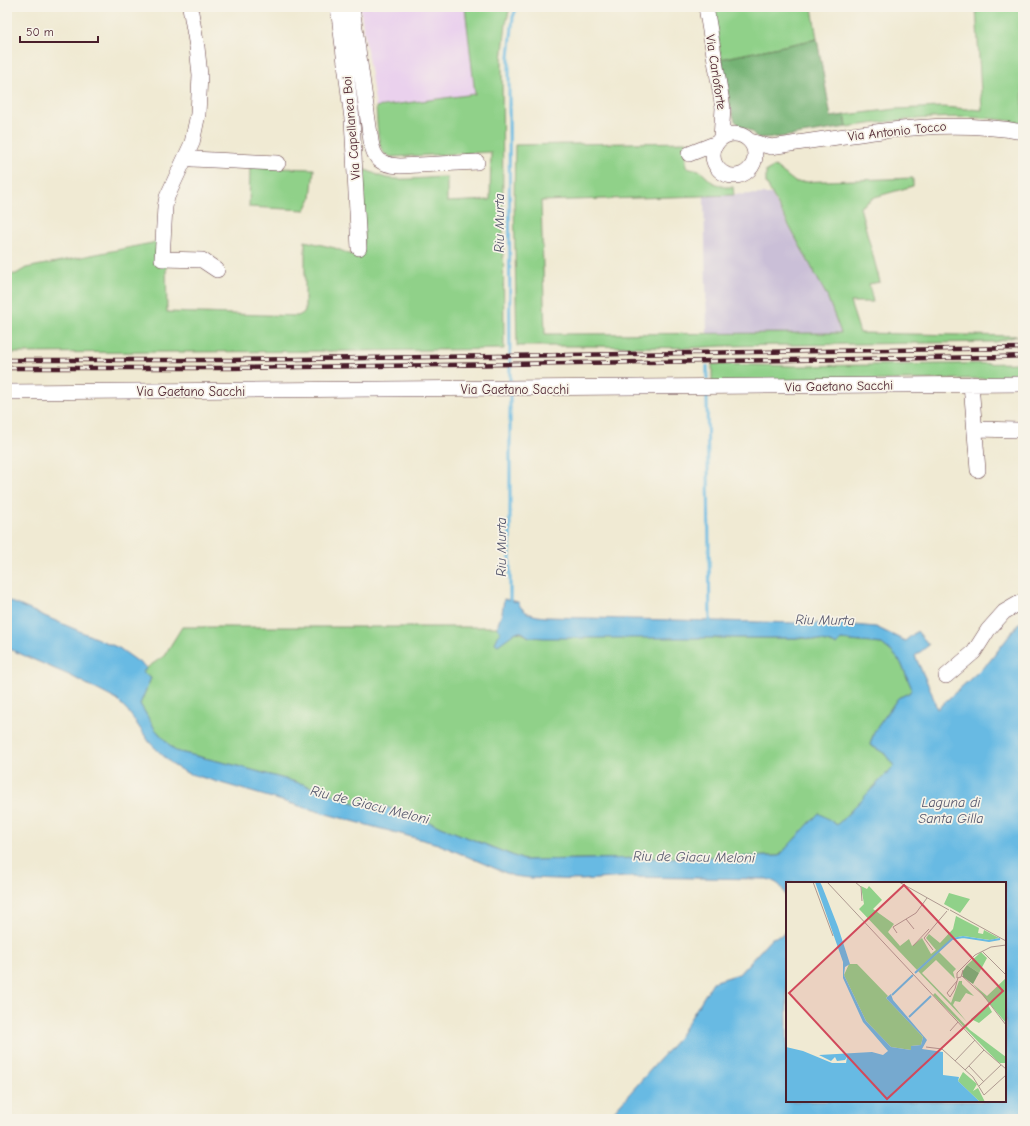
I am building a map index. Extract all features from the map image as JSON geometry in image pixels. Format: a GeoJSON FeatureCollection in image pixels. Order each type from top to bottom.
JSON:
{"type":"FeatureCollection","features":[{"type":"Feature","properties":{"kind":"street"},"geometry":{"type":"LineString","coordinates":[[190,7],[200,74],[198,114],[192,143],[167,197],[165,207],[162,260],[202,260],[217,270]]}},
{"type":"Feature","properties":{"kind":"street","name":"Via Capellanea Boi"},"geometry":{"type":"LineString","coordinates":[[338,7],[352,119],[359,248]]}},
{"type":"Feature","properties":{"kind":"street"},"geometry":{"type":"LineString","coordinates":[[352,7],[372,150],[378,160],[389,165],[400,166],[477,162]]}},
{"type":"Feature","properties":{"kind":"street","name":"Via Carloforte"},"geometry":{"type":"LineString","coordinates":[[706,7],[723,108],[719,141]]}},
{"type":"Feature","properties":{"kind":"street"},"geometry":{"type":"LineString","coordinates":[[719,141],[714,150],[713,156],[718,169],[730,176],[743,174],[749,170],[753,165],[755,158],[754,146],[745,138],[723,108]]}},
{"type":"Feature","properties":{"kind":"street","name":"Via Antonio Tocco"},"geometry":{"type":"LineString","coordinates":[[755,158],[771,147],[909,127],[976,126],[1023,132]]}},
{"type":"Feature","properties":{"kind":"street"},"geometry":{"type":"LineString","coordinates":[[715,163],[689,154],[719,141],[727,135],[745,138]]}},
{"type":"Feature","properties":{"kind":"street","name":"Via Antonio Tocco"},"geometry":{"type":"LineString","coordinates":[[745,138],[771,147]]}},
{"type":"Feature","properties":{"kind":"street"},"geometry":{"type":"LineString","coordinates":[[186,156],[192,159],[278,163]]}},
{"type":"Feature","properties":{"kind":"street"},"geometry":{"type":"LineString","coordinates":[[971,384],[976,429],[978,470]]}},
{"type":"Feature","properties":{"kind":"street","name":"Via Gaetano Sacchi"},"geometry":{"type":"LineString","coordinates":[[7,392],[1023,384]]}},
{"type":"Feature","properties":{"kind":"street"},"geometry":{"type":"LineString","coordinates":[[976,429],[1018,430]]}},
{"type":"Feature","properties":{"kind":"street"},"geometry":{"type":"LineString","coordinates":[[946,676],[974,652],[988,630],[1004,612],[1023,601]]}},
{"type":"Feature","properties":{"kind":"shaded area"},"geometry":{"type":"Polygon","coordinates":[[[360,7],[465,7],[475,94],[376,107],[360,7]]]}},
{"type":"Feature","properties":{"kind":"shaded area"},"geometry":{"type":"Polygon","coordinates":[[[771,194],[827,296],[841,333],[707,333],[704,195],[771,194]]]}},
{"type":"Feature","properties":{"kind":"green space"},"geometry":{"type":"Polygon","coordinates":[[[465,7],[510,7],[506,24],[502,60],[504,349],[7,353],[7,275],[16,274],[26,268],[157,242],[166,263],[167,312],[298,316],[305,312],[305,241],[335,248],[352,255],[363,253],[364,234],[362,169],[393,179],[447,177],[447,202],[490,200],[491,152],[392,157],[385,154],[382,149],[378,131],[376,107],[475,94],[465,7]]]}},
{"type":"Feature","properties":{"kind":"green space"},"geometry":{"type":"Polygon","coordinates":[[[713,7],[812,7],[817,39],[721,59],[713,7]]]}},
{"type":"Feature","properties":{"kind":"green space"},"geometry":{"type":"Polygon","coordinates":[[[976,7],[1023,7],[1023,123],[957,117],[891,121],[847,127],[845,115],[896,109],[942,107],[982,110],[976,7]]]}},
{"type":"Feature","properties":{"kind":"green space"},"geometry":{"type":"Polygon","coordinates":[[[817,39],[831,117],[845,115],[847,127],[782,137],[757,138],[752,132],[740,126],[735,121],[730,105],[721,59],[817,39]]]}},
{"type":"Feature","properties":{"kind":"green space"},"geometry":{"type":"Polygon","coordinates":[[[686,142],[686,167],[699,170],[712,182],[724,187],[733,187],[734,195],[541,201],[545,334],[841,333],[827,296],[766,183],[766,171],[775,166],[795,182],[913,178],[913,186],[875,197],[860,207],[880,282],[869,284],[873,302],[850,302],[860,333],[1018,336],[995,342],[722,346],[690,348],[517,346],[514,202],[515,145],[686,142]]]}},
{"type":"Feature","properties":{"kind":"green space"},"geometry":{"type":"Polygon","coordinates":[[[250,165],[276,168],[314,169],[311,198],[305,210],[249,207],[250,165]]]}},
{"type":"Feature","properties":{"kind":"green space"},"geometry":{"type":"Polygon","coordinates":[[[1023,363],[1023,378],[712,383],[712,364],[794,366],[1023,363]]]}},
{"type":"Feature","properties":{"kind":"green space"},"geometry":{"type":"Polygon","coordinates":[[[182,627],[497,627],[500,632],[498,645],[516,632],[529,637],[805,638],[836,645],[841,640],[882,644],[893,653],[901,663],[912,689],[909,693],[898,698],[874,732],[870,745],[884,753],[894,766],[837,825],[819,813],[779,856],[524,860],[426,821],[386,807],[357,804],[303,784],[175,751],[155,729],[140,704],[151,678],[141,672],[164,656],[182,627]]]}},
{"type":"Feature","properties":{"kind":"water","name":"Laguna di Santa Gilla"},"geometry":{"type":"Polygon","coordinates":[[[504,599],[518,602],[520,606],[529,614],[546,617],[843,624],[876,627],[905,641],[917,631],[929,645],[915,656],[931,691],[937,709],[989,662],[1019,623],[1023,621],[1023,1119],[607,1119],[677,1040],[713,982],[739,974],[772,938],[783,935],[786,928],[786,1102],[1006,1102],[1006,882],[786,882],[786,897],[780,886],[767,879],[627,877],[582,880],[513,876],[438,844],[330,815],[187,773],[174,766],[150,743],[128,711],[117,700],[71,676],[7,648],[7,600],[119,648],[147,668],[142,672],[151,678],[140,704],[155,729],[175,751],[303,784],[357,804],[386,807],[426,821],[524,860],[779,856],[819,813],[837,825],[894,766],[884,753],[870,745],[874,732],[898,698],[909,693],[912,689],[901,663],[893,653],[882,644],[841,640],[836,645],[805,638],[544,638],[529,637],[522,632],[516,632],[498,645],[495,643],[500,632],[497,627],[502,613],[504,599]]]}},
{"type":"Feature","properties":{"kind":"waterway","name":"Riu Murta"},"geometry":{"type":"LineString","coordinates":[[510,384],[509,57],[513,17],[517,7]]}},
{"type":"Feature","properties":{"kind":"waterway"},"geometry":{"type":"LineString","coordinates":[[707,366],[707,379]]}},
{"type":"Feature","properties":{"kind":"waterway","name":"Riu Murta"},"geometry":{"type":"LineString","coordinates":[[510,392],[510,604]]}},
{"type":"Feature","properties":{"kind":"waterway"},"geometry":{"type":"LineString","coordinates":[[707,396],[710,624]]}},
{"type":"Feature","properties":{"kind":"railway"},"geometry":{"type":"LineString","coordinates":[[7,360],[231,360],[1023,348]]}},
{"type":"Feature","properties":{"kind":"railway"},"geometry":{"type":"LineString","coordinates":[[7,368],[230,368],[1023,356]]}},
{"type":"Feature","properties":{"kind":"water label","name":"Riu de Giacu Meloni"},"geometry":{"type":"Point","coordinates":[370,805]}},
{"type":"Feature","properties":{"kind":"water label","name":"Riu de Giacu Meloni"},"geometry":{"type":"Point","coordinates":[694,857]}}]}
